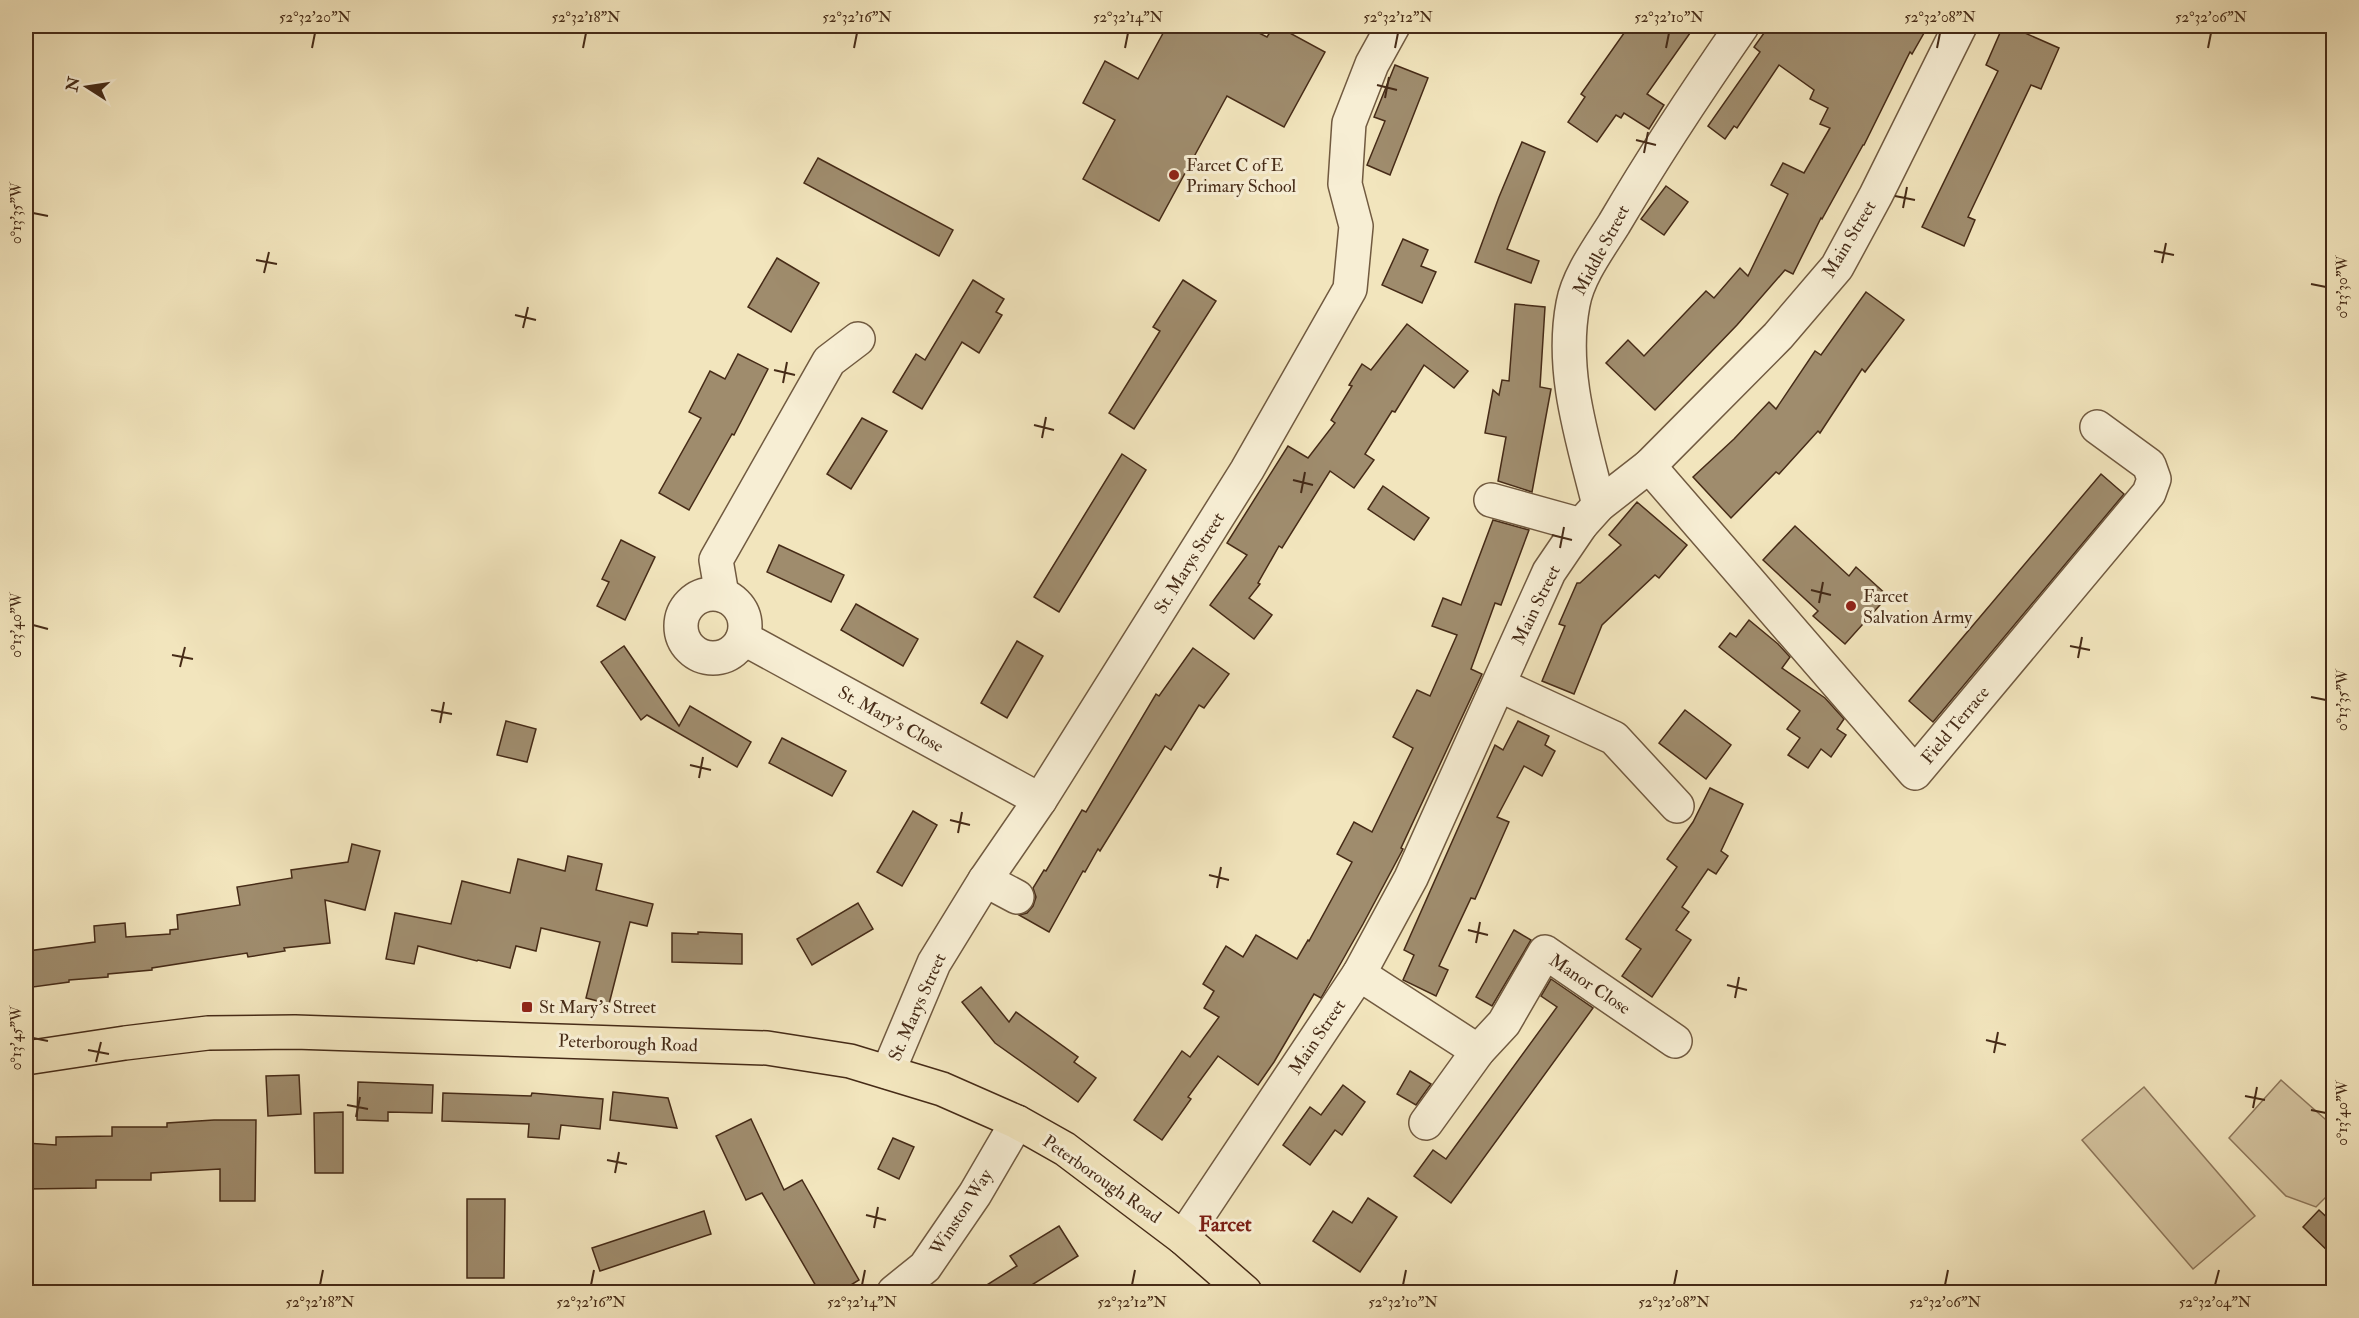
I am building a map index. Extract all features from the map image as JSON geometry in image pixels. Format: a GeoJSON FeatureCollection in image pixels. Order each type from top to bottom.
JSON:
{"type":"FeatureCollection","features":[{"type":"Feature","properties":{"kind":"main road","name":"Peterborough Road"},"geometry":{"type":"LineString","coordinates":[[26,1058],[114,1044],[208,1033],[306,1032],[767,1048],[850,1061],[942,1089],[1017,1122],[1065,1149],[1183,1238],[1245,1293]]}},
{"type":"Feature","properties":{"kind":"street","name":"St. Marys Street"},"geometry":{"type":"LineString","coordinates":[[888,1072],[933,963],[985,880],[1040,800],[1247,470],[1350,289],[1356,226],[1345,184],[1349,123],[1372,64],[1393,26]]}},
{"type":"Feature","properties":{"kind":"street","name":"Middle Street"},"geometry":{"type":"LineString","coordinates":[[1590,515],[1572,396],[1569,345],[1573,303],[1587,269],[1661,144],[1742,26]]}},
{"type":"Feature","properties":{"kind":"street","name":"Main Street"},"geometry":{"type":"LineString","coordinates":[[1183,1238],[1359,974],[1411,878],[1549,572],[1590,515],[1649,466],[1778,336],[1837,267],[1876,195],[1960,26]]}},
{"type":"Feature","properties":{"kind":"street"},"geometry":{"type":"LineString","coordinates":[[722,595],[716,560],[829,361],[858,339]]}},
{"type":"Feature","properties":{"kind":"street","name":"Field Terrace"},"geometry":{"type":"LineString","coordinates":[[1649,466],[1915,773],[2149,493],[2154,479],[2149,465],[2097,427]]}},
{"type":"Feature","properties":{"kind":"street"},"geometry":{"type":"LineString","coordinates":[[1491,500],[1590,515]]}},
{"type":"Feature","properties":{"kind":"street"},"geometry":{"type":"LineString","coordinates":[[712,594],[722,595],[732,600],[740,607],[744,617],[746,628],[743,638],[729,654],[719,657],[699,654],[684,640],[682,619],[686,609],[702,596],[712,594]]}},
{"type":"Feature","properties":{"kind":"street","name":"St. Mary's Close"},"geometry":{"type":"LineString","coordinates":[[743,638],[1040,800]]}},
{"type":"Feature","properties":{"kind":"street"},"geometry":{"type":"LineString","coordinates":[[1498,685],[1614,738],[1677,806]]}},
{"type":"Feature","properties":{"kind":"street"},"geometry":{"type":"LineString","coordinates":[[985,880],[1017,897]]}},
{"type":"Feature","properties":{"kind":"street","name":"Manor Close"},"geometry":{"type":"LineString","coordinates":[[1426,1123],[1478,1051],[1504,1023],[1545,952],[1675,1041]]}},
{"type":"Feature","properties":{"kind":"street"},"geometry":{"type":"LineString","coordinates":[[1359,974],[1478,1051]]}},
{"type":"Feature","properties":{"kind":"street","name":"Winston Way"},"geometry":{"type":"LineString","coordinates":[[894,1293],[925,1267],[975,1194],[1017,1122]]}},
{"type":"Feature","properties":{"kind":"shaded area"},"geometry":{"type":"Polygon","coordinates":[[[2281,1080],[2333,1126],[2333,1190],[2316,1207],[2286,1196],[2229,1138],[2281,1080]]]}},
{"type":"Feature","properties":{"kind":"shaded area"},"geometry":{"type":"Polygon","coordinates":[[[2144,1087],[2255,1216],[2193,1269],[2082,1140],[2144,1087]]]}},
{"type":"Feature","properties":{"kind":"building"},"geometry":{"type":"Polygon","coordinates":[[[1167,26],[1245,26],[1267,37],[1274,26],[1277,26],[1325,52],[1284,127],[1227,96],[1159,221],[1083,179],[1115,120],[1083,103],[1105,61],[1138,79],[1167,26]]]}},
{"type":"Feature","properties":{"kind":"building"},"geometry":{"type":"Polygon","coordinates":[[[1629,26],[1695,26],[1647,94],[1664,105],[1649,129],[1624,113],[1621,118],[1616,115],[1597,142],[1568,122],[1585,97],[1581,94],[1629,26]]]}},
{"type":"Feature","properties":{"kind":"building"},"geometry":{"type":"Polygon","coordinates":[[[1769,26],[1928,26],[1912,54],[1910,52],[1864,145],[1821,218],[1793,274],[1785,270],[1737,325],[1655,410],[1606,363],[1628,340],[1644,356],[1706,291],[1714,298],[1740,268],[1748,276],[1788,194],[1771,185],[1783,163],[1804,173],[1830,128],[1820,124],[1828,108],[1810,99],[1814,90],[1779,65],[1737,128],[1734,126],[1725,139],[1708,126],[1760,52],[1754,47],[1769,26]]]}},
{"type":"Feature","properties":{"kind":"building"},"geometry":{"type":"Polygon","coordinates":[[[2003,26],[2009,26],[2059,48],[2041,89],[2031,85],[1968,217],[1975,220],[1964,246],[1922,227],[1998,71],[1986,65],[2003,26]]]}},
{"type":"Feature","properties":{"kind":"building"},"geometry":{"type":"Polygon","coordinates":[[[1395,65],[1428,78],[1390,175],[1367,165],[1385,121],[1374,117],[1395,65]]]}},
{"type":"Feature","properties":{"kind":"building"},"geometry":{"type":"Polygon","coordinates":[[[1522,142],[1545,152],[1507,249],[1539,261],[1531,283],[1475,262],[1522,142]]]}},
{"type":"Feature","properties":{"kind":"building"},"geometry":{"type":"Polygon","coordinates":[[[818,158],[953,230],[939,256],[804,183],[818,158]]]}},
{"type":"Feature","properties":{"kind":"building"},"geometry":{"type":"Polygon","coordinates":[[[1666,186],[1688,202],[1664,235],[1641,219],[1666,186]]]}},
{"type":"Feature","properties":{"kind":"building"},"geometry":{"type":"Polygon","coordinates":[[[1403,239],[1428,250],[1421,266],[1436,272],[1422,303],[1382,285],[1403,239]]]}},
{"type":"Feature","properties":{"kind":"building"},"geometry":{"type":"Polygon","coordinates":[[[777,258],[819,283],[791,332],[748,307],[777,258]]]}},
{"type":"Feature","properties":{"kind":"building"},"geometry":{"type":"Polygon","coordinates":[[[973,280],[1004,299],[996,312],[1002,315],[979,353],[962,342],[922,409],[893,392],[916,354],[925,360],[973,280]]]}},
{"type":"Feature","properties":{"kind":"building"},"geometry":{"type":"Polygon","coordinates":[[[1183,280],[1216,301],[1134,429],[1109,413],[1160,331],[1153,327],[1183,280]]]}},
{"type":"Feature","properties":{"kind":"building"},"geometry":{"type":"Polygon","coordinates":[[[1866,292],[1904,320],[1865,372],[1862,369],[1820,433],[1818,431],[1779,474],[1776,472],[1731,518],[1693,477],[1769,402],[1776,409],[1815,351],[1821,355],[1866,292]]]}},
{"type":"Feature","properties":{"kind":"building"},"geometry":{"type":"Polygon","coordinates":[[[1515,304],[1545,307],[1540,387],[1551,389],[1532,492],[1498,481],[1506,437],[1485,433],[1493,390],[1499,395],[1502,380],[1509,381],[1515,304]]]}},
{"type":"Feature","properties":{"kind":"building"},"geometry":{"type":"Polygon","coordinates":[[[1407,324],[1468,371],[1454,388],[1424,365],[1365,454],[1374,460],[1354,488],[1330,471],[1282,548],[1279,546],[1258,583],[1260,584],[1249,598],[1272,615],[1254,639],[1210,605],[1247,555],[1227,543],[1288,446],[1308,458],[1335,423],[1331,420],[1352,386],[1349,385],[1362,364],[1371,370],[1407,324]]]}},
{"type":"Feature","properties":{"kind":"building"},"geometry":{"type":"Polygon","coordinates":[[[738,354],[768,369],[734,435],[732,434],[689,510],[659,493],[701,418],[689,412],[710,371],[725,379],[738,354]]]}},
{"type":"Feature","properties":{"kind":"building"},"geometry":{"type":"Polygon","coordinates":[[[862,418],[887,431],[851,489],[827,474],[862,418]]]}},
{"type":"Feature","properties":{"kind":"building"},"geometry":{"type":"Polygon","coordinates":[[[1122,454],[1146,470],[1059,612],[1034,597],[1122,454]]]}},
{"type":"Feature","properties":{"kind":"building"},"geometry":{"type":"Polygon","coordinates":[[[2101,474],[2124,494],[1933,722],[1909,701],[2101,474]]]}},
{"type":"Feature","properties":{"kind":"building"},"geometry":{"type":"Polygon","coordinates":[[[1383,486],[1429,518],[1414,540],[1368,509],[1383,486]]]}},
{"type":"Feature","properties":{"kind":"building"},"geometry":{"type":"Polygon","coordinates":[[[1637,502],[1687,545],[1659,578],[1655,575],[1602,625],[1574,694],[1542,681],[1565,626],[1559,624],[1577,583],[1580,583],[1621,545],[1609,535],[1637,502]]]}},
{"type":"Feature","properties":{"kind":"building"},"geometry":{"type":"Polygon","coordinates":[[[1493,520],[1529,530],[1501,605],[1495,603],[1471,669],[1482,674],[1401,848],[1403,849],[1363,924],[1321,998],[1314,994],[1258,1085],[1218,1056],[1188,1097],[1191,1099],[1162,1140],[1134,1120],[1182,1051],[1190,1057],[1219,1017],[1204,1008],[1214,991],[1203,984],[1226,946],[1243,957],[1256,935],[1297,959],[1352,862],[1337,854],[1354,822],[1372,832],[1413,748],[1393,737],[1417,690],[1430,696],[1457,635],[1432,626],[1443,598],[1461,605],[1493,520]]]}},
{"type":"Feature","properties":{"kind":"building"},"geometry":{"type":"Polygon","coordinates":[[[1795,526],[1849,576],[1856,567],[1888,596],[1845,644],[1813,616],[1818,611],[1763,560],[1795,526]]]}},
{"type":"Feature","properties":{"kind":"building"},"geometry":{"type":"Polygon","coordinates":[[[621,540],[655,557],[625,620],[597,606],[609,582],[602,579],[621,540]]]}},
{"type":"Feature","properties":{"kind":"building"},"geometry":{"type":"Polygon","coordinates":[[[779,545],[844,575],[831,602],[767,572],[779,545]]]}},
{"type":"Feature","properties":{"kind":"building"},"geometry":{"type":"Polygon","coordinates":[[[856,604],[918,639],[903,666],[841,630],[856,604]]]}},
{"type":"Feature","properties":{"kind":"building"},"geometry":{"type":"Polygon","coordinates":[[[1749,620],[1790,657],[1782,668],[1825,698],[1844,719],[1837,729],[1846,735],[1831,757],[1821,749],[1808,768],[1788,755],[1800,738],[1787,729],[1800,711],[1719,647],[1730,633],[1736,637],[1749,620]]]}},
{"type":"Feature","properties":{"kind":"building"},"geometry":{"type":"Polygon","coordinates":[[[1017,641],[1043,656],[1007,718],[981,703],[1017,641]]]}},
{"type":"Feature","properties":{"kind":"building"},"geometry":{"type":"Polygon","coordinates":[[[624,646],[679,726],[690,706],[751,742],[737,767],[647,715],[641,720],[601,662],[624,646]]]}},
{"type":"Feature","properties":{"kind":"building"},"geometry":{"type":"Polygon","coordinates":[[[1193,648],[1229,674],[1204,708],[1199,705],[1171,750],[1165,746],[1100,851],[1098,849],[1085,872],[1083,871],[1049,932],[1019,915],[1027,913],[1033,906],[1036,897],[1033,888],[1044,870],[1046,871],[1082,810],[1086,812],[1156,694],[1159,696],[1193,648]]]}},
{"type":"Feature","properties":{"kind":"building"},"geometry":{"type":"Polygon","coordinates":[[[1685,710],[1731,745],[1706,779],[1659,743],[1685,710]]]}},
{"type":"Feature","properties":{"kind":"building"},"geometry":{"type":"Polygon","coordinates":[[[506,721],[536,729],[527,762],[497,755],[506,721]]]}},
{"type":"Feature","properties":{"kind":"building"},"geometry":{"type":"Polygon","coordinates":[[[1518,721],[1549,736],[1545,745],[1555,751],[1542,776],[1524,766],[1497,817],[1509,822],[1475,899],[1471,898],[1439,966],[1448,970],[1436,996],[1403,980],[1414,955],[1404,950],[1495,745],[1503,750],[1518,721]]]}},
{"type":"Feature","properties":{"kind":"building"},"geometry":{"type":"Polygon","coordinates":[[[782,738],[846,771],[832,796],[769,763],[782,738]]]}},
{"type":"Feature","properties":{"kind":"building"},"geometry":{"type":"Polygon","coordinates":[[[1710,788],[1743,804],[1721,851],[1728,856],[1716,874],[1708,869],[1682,907],[1689,912],[1676,930],[1691,940],[1652,997],[1622,976],[1641,949],[1626,939],[1677,867],[1667,859],[1693,822],[1710,788]]]}},
{"type":"Feature","properties":{"kind":"building"},"geometry":{"type":"Polygon","coordinates":[[[913,811],[937,825],[902,886],[877,872],[913,811]]]}},
{"type":"Feature","properties":{"kind":"building"},"geometry":{"type":"Polygon","coordinates":[[[352,844],[380,851],[365,910],[325,900],[330,943],[284,948],[285,951],[248,957],[247,953],[152,968],[152,970],[108,974],[108,977],[69,980],[69,982],[33,987],[28,951],[95,942],[94,926],[125,923],[126,937],[170,934],[170,930],[178,929],[177,915],[240,905],[237,887],[292,878],[291,870],[348,862],[352,844]]]}},
{"type":"Feature","properties":{"kind":"building"},"geometry":{"type":"Polygon","coordinates":[[[568,856],[602,864],[596,890],[653,904],[647,926],[630,922],[609,1004],[586,998],[600,942],[541,928],[536,951],[516,946],[510,968],[418,946],[414,964],[386,959],[395,913],[451,924],[462,881],[510,893],[518,859],[565,871],[568,856]]]}},
{"type":"Feature","properties":{"kind":"building"},"geometry":{"type":"Polygon","coordinates":[[[858,903],[873,929],[812,965],[797,939],[858,903]]]}},
{"type":"Feature","properties":{"kind":"building"},"geometry":{"type":"Polygon","coordinates":[[[1514,930],[1531,940],[1492,1006],[1476,997],[1514,930]]]}},
{"type":"Feature","properties":{"kind":"building"},"geometry":{"type":"Polygon","coordinates":[[[698,932],[742,934],[742,964],[672,962],[672,933],[698,934],[698,932]]]}},
{"type":"Feature","properties":{"kind":"building"},"geometry":{"type":"Polygon","coordinates":[[[1551,979],[1593,1008],[1451,1203],[1414,1176],[1433,1150],[1446,1159],[1557,1007],[1541,996],[1551,979]]]}},
{"type":"Feature","properties":{"kind":"building"},"geometry":{"type":"Polygon","coordinates":[[[981,987],[1009,1022],[1016,1012],[1078,1057],[1074,1062],[1096,1078],[1078,1102],[995,1043],[962,1002],[981,987]]]}},
{"type":"Feature","properties":{"kind":"building"},"geometry":{"type":"Polygon","coordinates":[[[1410,1071],[1431,1084],[1416,1105],[1397,1094],[1410,1071]]]}},
{"type":"Feature","properties":{"kind":"building"},"geometry":{"type":"Polygon","coordinates":[[[299,1075],[301,1114],[268,1116],[266,1076],[299,1075]]]}},
{"type":"Feature","properties":{"kind":"building"},"geometry":{"type":"Polygon","coordinates":[[[358,1082],[433,1085],[432,1113],[388,1112],[388,1121],[357,1120],[358,1082]]]}},
{"type":"Feature","properties":{"kind":"building"},"geometry":{"type":"Polygon","coordinates":[[[1343,1085],[1365,1102],[1342,1135],[1335,1130],[1310,1165],[1283,1145],[1310,1107],[1321,1115],[1343,1085]]]}},
{"type":"Feature","properties":{"kind":"building"},"geometry":{"type":"Polygon","coordinates":[[[613,1092],[668,1098],[677,1128],[610,1120],[613,1092]]]}},
{"type":"Feature","properties":{"kind":"building"},"geometry":{"type":"Polygon","coordinates":[[[443,1093],[531,1096],[532,1093],[603,1099],[600,1129],[561,1125],[559,1139],[528,1137],[529,1124],[442,1121],[443,1093]]]}},
{"type":"Feature","properties":{"kind":"building"},"geometry":{"type":"Polygon","coordinates":[[[343,1112],[343,1173],[315,1173],[314,1113],[343,1112]]]}},
{"type":"Feature","properties":{"kind":"building"},"geometry":{"type":"Polygon","coordinates":[[[751,1119],[784,1190],[802,1180],[859,1280],[838,1293],[820,1293],[762,1193],[746,1200],[716,1136],[751,1119]]]}},
{"type":"Feature","properties":{"kind":"building"},"geometry":{"type":"Polygon","coordinates":[[[256,1120],[255,1201],[220,1201],[220,1169],[151,1173],[151,1180],[96,1180],[96,1188],[26,1189],[26,1143],[56,1145],[56,1137],[112,1136],[112,1127],[167,1127],[167,1123],[256,1120]]]}},
{"type":"Feature","properties":{"kind":"building"},"geometry":{"type":"Polygon","coordinates":[[[893,1138],[914,1147],[899,1179],[878,1169],[893,1138]]]}},
{"type":"Feature","properties":{"kind":"building"},"geometry":{"type":"Polygon","coordinates":[[[1368,1198],[1397,1217],[1360,1272],[1313,1241],[1333,1211],[1352,1223],[1368,1198]]]}},
{"type":"Feature","properties":{"kind":"building"},"geometry":{"type":"Polygon","coordinates":[[[467,1199],[505,1199],[504,1278],[467,1278],[467,1199]]]}},
{"type":"Feature","properties":{"kind":"building"},"geometry":{"type":"Polygon","coordinates":[[[2319,1210],[2334,1224],[2334,1257],[2303,1227],[2319,1210]]]}},
{"type":"Feature","properties":{"kind":"building"},"geometry":{"type":"Polygon","coordinates":[[[704,1211],[711,1234],[600,1271],[592,1248],[704,1211]]]}},
{"type":"Feature","properties":{"kind":"building"},"geometry":{"type":"Polygon","coordinates":[[[1059,1226],[1078,1256],[1019,1293],[974,1293],[1017,1266],[1010,1256],[1059,1226]]]}},
{"type":"Feature","properties":{"kind":"place","name":"Farcet C of E Primary School"},"geometry":{"type":"Point","coordinates":[1174,175]}},
{"type":"Feature","properties":{"kind":"place","name":"Farcet Salvation Army"},"geometry":{"type":"Point","coordinates":[1851,606]}},
{"type":"Feature","properties":{"kind":"place","name":"St Mary's Street"},"geometry":{"type":"Point","coordinates":[527,1007]}},
{"type":"Feature","properties":{"kind":"district","name":"Farcet"},"geometry":{"type":"Point","coordinates":[1225,1224]}}]}
